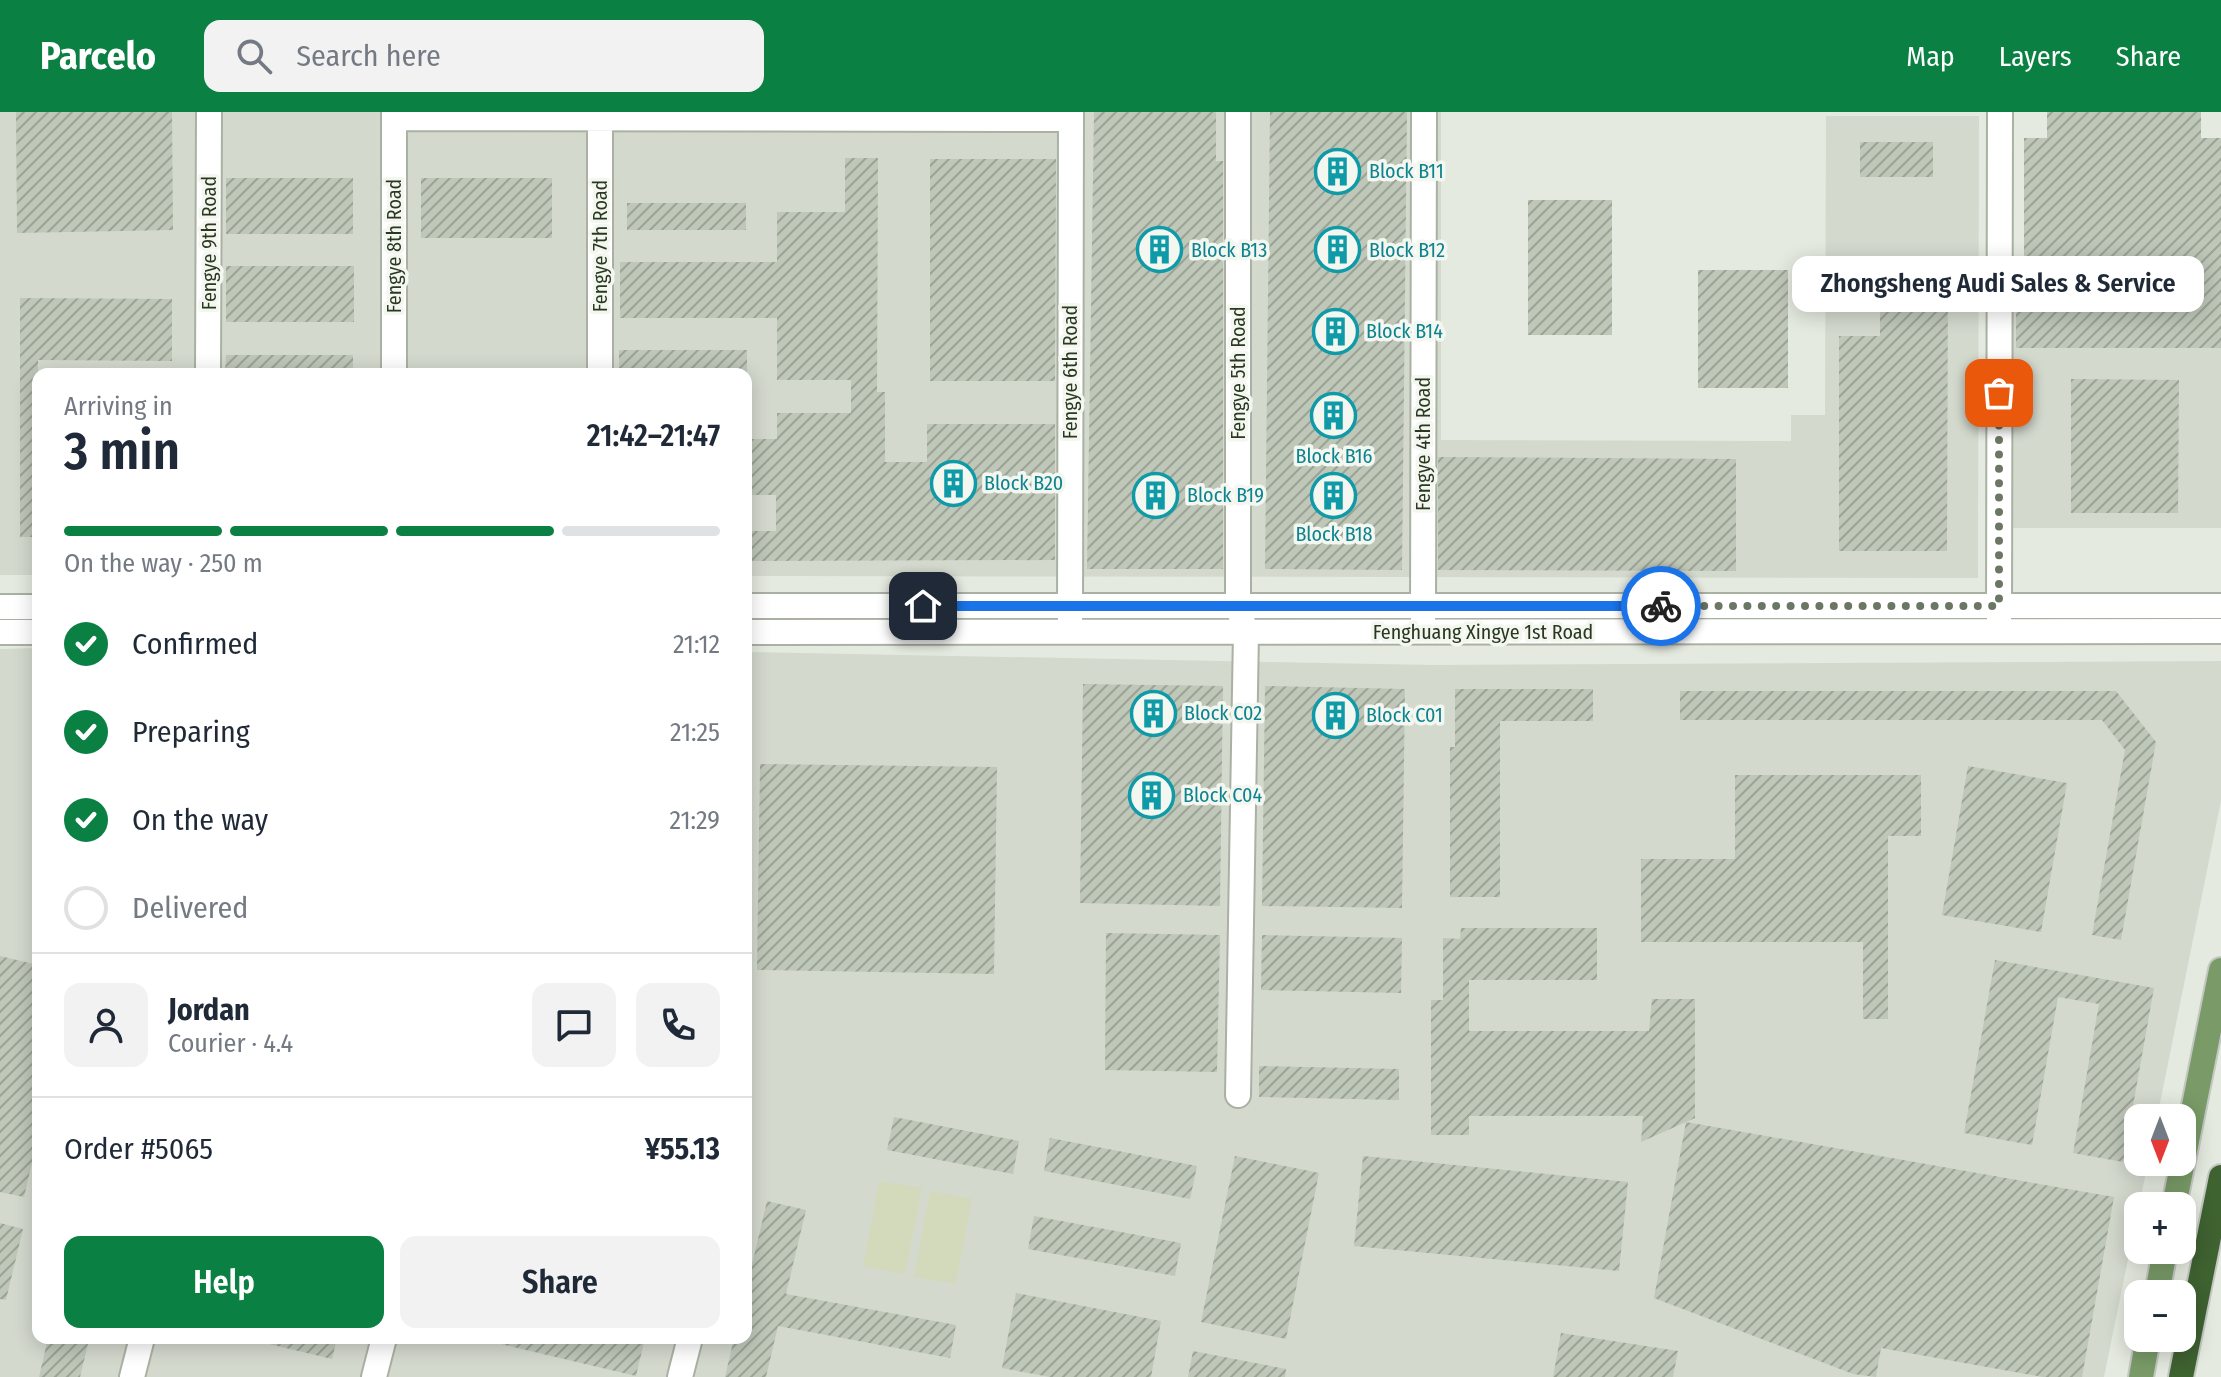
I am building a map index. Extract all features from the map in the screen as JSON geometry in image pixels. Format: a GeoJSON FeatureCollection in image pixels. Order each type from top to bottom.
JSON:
{"type":"FeatureCollection","features":[{"type":"Feature","properties":{"kind":"highway"},"geometry":{"type":"LineString","coordinates":[[2181,1375],[2221,1177]]}},
{"type":"Feature","properties":{"kind":"main road"},"geometry":{"type":"LineString","coordinates":[[2177,1192],[2221,970]]}},
{"type":"Feature","properties":{"kind":"main road"},"geometry":{"type":"LineString","coordinates":[[2141,1377],[2145,1352]]}},
{"type":"Feature","properties":{"kind":"street","name":"Fengye 9th Road"},"geometry":{"type":"LineString","coordinates":[[208,368],[209,112]]}},
{"type":"Feature","properties":{"kind":"street","name":"Fengye 5th Road"},"geometry":{"type":"LineString","coordinates":[[1238,112],[1238,607],[1246,632],[1238,1095]]}},
{"type":"Feature","properties":{"kind":"street","name":"Fengye 4th Road"},"geometry":{"type":"LineString","coordinates":[[1423,632],[1424,112]]}},
{"type":"Feature","properties":{"kind":"street"},"geometry":{"type":"LineString","coordinates":[[1999,631],[2000,112]]}},
{"type":"Feature","properties":{"kind":"street"},"geometry":{"type":"LineString","coordinates":[[394,115],[600,118],[1071,115]]}},
{"type":"Feature","properties":{"kind":"street","name":"Fengye 8th Road"},"geometry":{"type":"LineString","coordinates":[[394,115],[394,368]]}},
{"type":"Feature","properties":{"kind":"street","name":"Fengye 6th Road"},"geometry":{"type":"LineString","coordinates":[[1070,632],[1071,115]]}},
{"type":"Feature","properties":{"kind":"street","name":"Fengye 7th Road"},"geometry":{"type":"LineString","coordinates":[[600,118],[600,368]]}},
{"type":"Feature","properties":{"kind":"street","name":"Fenghuang Xingye 1st Road"},"geometry":{"type":"LineString","coordinates":[[752,606],[2221,606]]}},
{"type":"Feature","properties":{"kind":"street"},"geometry":{"type":"LineString","coordinates":[[0,607],[32,607]]}},
{"type":"Feature","properties":{"kind":"street","name":"Fenghuang Xingye 1st Road"},"geometry":{"type":"LineString","coordinates":[[752,632],[2221,631]]}},
{"type":"Feature","properties":{"kind":"street"},"geometry":{"type":"LineString","coordinates":[[0,632],[32,632]]}},
{"type":"Feature","properties":{"kind":"street"},"geometry":{"type":"LineString","coordinates":[[132,1377],[140,1344]]}},
{"type":"Feature","properties":{"kind":"street"},"geometry":{"type":"LineString","coordinates":[[374,1377],[382,1344]]}},
{"type":"Feature","properties":{"kind":"street"},"geometry":{"type":"LineString","coordinates":[[680,1377],[688,1344]]}},
{"type":"Feature","properties":{"kind":"shaded area"},"geometry":{"type":"Polygon","coordinates":[[[0,112],[1441,112],[1441,440],[1791,441],[1791,415],[1825,415],[1826,116],[1979,116],[1978,578],[752,576],[752,368],[32,368],[32,575],[0,575],[0,112]]]}},
{"type":"Feature","properties":{"kind":"shaded area"},"geometry":{"type":"Polygon","coordinates":[[[2010,287],[2221,288],[2221,528],[2009,528],[2010,287]]]}},
{"type":"Feature","properties":{"kind":"shaded area"},"geometry":{"type":"Polygon","coordinates":[[[32,648],[32,1344],[752,1344],[752,652],[1433,665],[2221,661],[2221,801],[2160,1104],[2124,1104],[2124,1176],[2145,1176],[2142,1192],[2124,1192],[2124,1264],[2127,1264],[2104,1377],[0,1377],[0,649],[32,648]]]}},
{"type":"Feature","properties":{"kind":"green space"},"geometry":{"type":"Polygon","coordinates":[[[879,1181],[922,1188],[905,1274],[863,1266],[879,1181]]]}},
{"type":"Feature","properties":{"kind":"green space"},"geometry":{"type":"Polygon","coordinates":[[[930,1191],[972,1199],[956,1284],[914,1277],[930,1191]]]}},
{"type":"Feature","properties":{"kind":"building"},"geometry":{"type":"Polygon","coordinates":[[[16,112],[172,112],[173,230],[17,233],[16,112]]]}},
{"type":"Feature","properties":{"kind":"building"},"geometry":{"type":"Polygon","coordinates":[[[1094,112],[1216,112],[1216,161],[1223,161],[1223,569],[1087,569],[1094,112]]]}},
{"type":"Feature","properties":{"kind":"building"},"geometry":{"type":"Polygon","coordinates":[[[1270,112],[1407,112],[1402,570],[1265,569],[1270,112]]]}},
{"type":"Feature","properties":{"kind":"building"},"geometry":{"type":"Polygon","coordinates":[[[2047,112],[2201,112],[2201,138],[2221,138],[2221,348],[2016,348],[2016,292],[2024,292],[2024,138],[2047,138],[2047,112]]]}},
{"type":"Feature","properties":{"kind":"building"},"geometry":{"type":"Polygon","coordinates":[[[1860,142],[1933,142],[1933,177],[1860,177],[1860,142]]]}},
{"type":"Feature","properties":{"kind":"building"},"geometry":{"type":"Polygon","coordinates":[[[845,158],[878,158],[877,392],[885,392],[885,462],[927,462],[927,424],[1055,424],[1055,560],[752,561],[752,531],[776,531],[776,495],[752,495],[752,439],[777,439],[777,413],[851,413],[851,380],[777,380],[777,318],[620,318],[620,262],[777,262],[777,212],[845,212],[845,158]]]}},
{"type":"Feature","properties":{"kind":"building"},"geometry":{"type":"Polygon","coordinates":[[[930,159],[1056,159],[1055,381],[930,381],[930,159]]]}},
{"type":"Feature","properties":{"kind":"building"},"geometry":{"type":"Polygon","coordinates":[[[226,178],[353,178],[353,234],[226,234],[226,178]]]}},
{"type":"Feature","properties":{"kind":"building"},"geometry":{"type":"Polygon","coordinates":[[[421,178],[552,178],[552,238],[421,238],[421,178]]]}},
{"type":"Feature","properties":{"kind":"building"},"geometry":{"type":"Polygon","coordinates":[[[1528,200],[1612,200],[1612,335],[1528,335],[1528,200]]]}},
{"type":"Feature","properties":{"kind":"building"},"geometry":{"type":"Polygon","coordinates":[[[627,203],[746,203],[746,230],[627,230],[627,203]]]}},
{"type":"Feature","properties":{"kind":"building"},"geometry":{"type":"Polygon","coordinates":[[[226,266],[354,266],[354,322],[226,322],[226,266]]]}},
{"type":"Feature","properties":{"kind":"building"},"geometry":{"type":"Polygon","coordinates":[[[1880,268],[1948,268],[1947,551],[1839,551],[1839,336],[1880,336],[1880,268]]]}},
{"type":"Feature","properties":{"kind":"building"},"geometry":{"type":"Polygon","coordinates":[[[1698,270],[1788,270],[1788,388],[1698,388],[1698,270]]]}},
{"type":"Feature","properties":{"kind":"building"},"geometry":{"type":"Polygon","coordinates":[[[20,298],[172,299],[172,361],[38,360],[38,368],[32,368],[32,537],[20,537],[20,298]]]}},
{"type":"Feature","properties":{"kind":"building"},"geometry":{"type":"Polygon","coordinates":[[[619,350],[747,350],[747,368],[619,368],[619,350]]]}},
{"type":"Feature","properties":{"kind":"building"},"geometry":{"type":"Polygon","coordinates":[[[226,355],[353,355],[353,368],[225,368],[226,355]]]}},
{"type":"Feature","properties":{"kind":"building"},"geometry":{"type":"Polygon","coordinates":[[[2071,379],[2179,380],[2178,513],[2071,513],[2071,379]]]}},
{"type":"Feature","properties":{"kind":"building"},"geometry":{"type":"Polygon","coordinates":[[[1438,457],[1736,459],[1736,571],[1438,570],[1438,457]]]}},
{"type":"Feature","properties":{"kind":"building"},"geometry":{"type":"Polygon","coordinates":[[[1083,684],[1223,686],[1220,906],[1080,903],[1083,684]]]}},
{"type":"Feature","properties":{"kind":"building"},"geometry":{"type":"Polygon","coordinates":[[[1265,686],[1405,689],[1402,908],[1262,906],[1265,686]]]}},
{"type":"Feature","properties":{"kind":"building"},"geometry":{"type":"Polygon","coordinates":[[[1455,689],[1593,689],[1593,721],[1500,721],[1500,897],[1450,897],[1450,747],[1455,747],[1455,689]]]}},
{"type":"Feature","properties":{"kind":"building"},"geometry":{"type":"Polygon","coordinates":[[[1680,691],[2116,691],[2156,742],[2121,940],[2092,935],[2125,750],[2102,720],[1680,720],[1680,691]]]}},
{"type":"Feature","properties":{"kind":"building"},"geometry":{"type":"Polygon","coordinates":[[[760,764],[997,767],[994,974],[757,970],[760,764]]]}},
{"type":"Feature","properties":{"kind":"building"},"geometry":{"type":"Polygon","coordinates":[[[1968,766],[2067,783],[2041,932],[1942,915],[1968,766]]]}},
{"type":"Feature","properties":{"kind":"building"},"geometry":{"type":"Polygon","coordinates":[[[1735,775],[1921,775],[1921,836],[1888,836],[1888,1019],[1863,1019],[1863,942],[1641,942],[1641,859],[1735,859],[1735,775]]]}},
{"type":"Feature","properties":{"kind":"building"},"geometry":{"type":"Polygon","coordinates":[[[1461,928],[1597,928],[1597,980],[1469,980],[1469,1031],[1649,1031],[1652,999],[1695,999],[1695,1118],[1641,1142],[1643,1116],[1469,1116],[1469,1135],[1431,1135],[1431,1000],[1443,1000],[1443,938],[1460,939],[1461,928]]]}},
{"type":"Feature","properties":{"kind":"building"},"geometry":{"type":"Polygon","coordinates":[[[1106,933],[1220,935],[1217,1072],[1105,1070],[1106,933]]]}},
{"type":"Feature","properties":{"kind":"building"},"geometry":{"type":"Polygon","coordinates":[[[1262,935],[1402,938],[1401,993],[1261,990],[1262,935]]]}},
{"type":"Feature","properties":{"kind":"building"},"geometry":{"type":"Polygon","coordinates":[[[0,956],[32,964],[32,1163],[24,1197],[0,1192],[0,956]]]}},
{"type":"Feature","properties":{"kind":"building"},"geometry":{"type":"Polygon","coordinates":[[[1995,960],[2154,988],[2133,1104],[2124,1104],[2123,1162],[2073,1153],[2099,1004],[2058,997],[2032,1145],[1964,1133],[1995,960]]]}},
{"type":"Feature","properties":{"kind":"building"},"geometry":{"type":"Polygon","coordinates":[[[1259,1066],[1399,1069],[1399,1100],[1259,1097],[1259,1066]]]}},
{"type":"Feature","properties":{"kind":"building"},"geometry":{"type":"Polygon","coordinates":[[[894,1117],[1019,1141],[1013,1174],[887,1150],[894,1117]]]}},
{"type":"Feature","properties":{"kind":"building"},"geometry":{"type":"Polygon","coordinates":[[[1686,1122],[2114,1197],[2082,1377],[2043,1377],[1881,1348],[1876,1377],[1853,1374],[1654,1298],[1686,1122]]]}},
{"type":"Feature","properties":{"kind":"building"},"geometry":{"type":"Polygon","coordinates":[[[1050,1138],[1197,1166],[1190,1199],[1044,1171],[1050,1138]]]}},
{"type":"Feature","properties":{"kind":"building"},"geometry":{"type":"Polygon","coordinates":[[[1235,1156],[1319,1173],[1286,1339],[1201,1322],[1235,1156]]]}},
{"type":"Feature","properties":{"kind":"building"},"geometry":{"type":"Polygon","coordinates":[[[1363,1156],[1628,1182],[1619,1271],[1354,1246],[1363,1156]]]}},
{"type":"Feature","properties":{"kind":"building"},"geometry":{"type":"Polygon","coordinates":[[[767,1201],[806,1210],[786,1294],[956,1325],[950,1358],[778,1326],[766,1377],[725,1377],[733,1344],[752,1344],[752,1265],[767,1201]]]}},
{"type":"Feature","properties":{"kind":"building"},"geometry":{"type":"Polygon","coordinates":[[[1034,1216],[1181,1243],[1175,1276],[1028,1249],[1034,1216]]]}},
{"type":"Feature","properties":{"kind":"building"},"geometry":{"type":"Polygon","coordinates":[[[0,1223],[23,1229],[6,1300],[0,1299],[0,1223]]]}},
{"type":"Feature","properties":{"kind":"building"},"geometry":{"type":"Polygon","coordinates":[[[1016,1293],[1161,1321],[1151,1377],[1050,1377],[1002,1368],[1016,1293]]]}},
{"type":"Feature","properties":{"kind":"building"},"geometry":{"type":"Polygon","coordinates":[[[1561,1333],[1678,1351],[1673,1377],[1553,1377],[1561,1333]]]}},
{"type":"Feature","properties":{"kind":"building"},"geometry":{"type":"Polygon","coordinates":[[[47,1344],[88,1344],[80,1377],[39,1377],[47,1344]]]}},
{"type":"Feature","properties":{"kind":"building"},"geometry":{"type":"Polygon","coordinates":[[[269,1344],[336,1344],[332,1359],[269,1344]]]}},
{"type":"Feature","properties":{"kind":"building"},"geometry":{"type":"Polygon","coordinates":[[[501,1344],[644,1344],[636,1376],[501,1344]]]}},
{"type":"Feature","properties":{"kind":"building"},"geometry":{"type":"Polygon","coordinates":[[[1193,1351],[1286,1369],[1285,1377],[1188,1377],[1193,1351]]]}},
{"type":"Feature","properties":{"kind":"way so far"},"geometry":{"type":"LineString","coordinates":[[1661,606],[1999,606],[1999,393]]}},
{"type":"Feature","properties":{"kind":"place","name":"Block B11"},"geometry":{"type":"Point","coordinates":[1338,171]}},
{"type":"Feature","properties":{"kind":"place","name":"Block B13"},"geometry":{"type":"Point","coordinates":[1160,250]}},
{"type":"Feature","properties":{"kind":"place","name":"Block B12"},"geometry":{"type":"Point","coordinates":[1338,250]}},
{"type":"Feature","properties":{"kind":"place","name":"Block B14"},"geometry":{"type":"Point","coordinates":[1335,331]}},
{"type":"Feature","properties":{"kind":"place","name":"Zhongsheng Audi Sales & Service"},"geometry":{"type":"Point","coordinates":[1999,393]}},
{"type":"Feature","properties":{"kind":"place","name":"Block B16"},"geometry":{"type":"Point","coordinates":[1334,416]}},
{"type":"Feature","properties":{"kind":"place","name":"Block B20"},"geometry":{"type":"Point","coordinates":[953,483]}},
{"type":"Feature","properties":{"kind":"place","name":"Block B19"},"geometry":{"type":"Point","coordinates":[1156,495]}},
{"type":"Feature","properties":{"kind":"place","name":"Block B18"},"geometry":{"type":"Point","coordinates":[1334,495]}},
{"type":"Feature","properties":{"kind":"place","name":"Block C02"},"geometry":{"type":"Point","coordinates":[1153,713]}},
{"type":"Feature","properties":{"kind":"place","name":"Block C01"},"geometry":{"type":"Point","coordinates":[1335,715]}},
{"type":"Feature","properties":{"kind":"place","name":"Block C04"},"geometry":{"type":"Point","coordinates":[1152,795]}},
{"type":"Feature","properties":{"kind":"route"},"geometry":{"type":"LineString","coordinates":[[923,606],[1661,606]]}}]}
